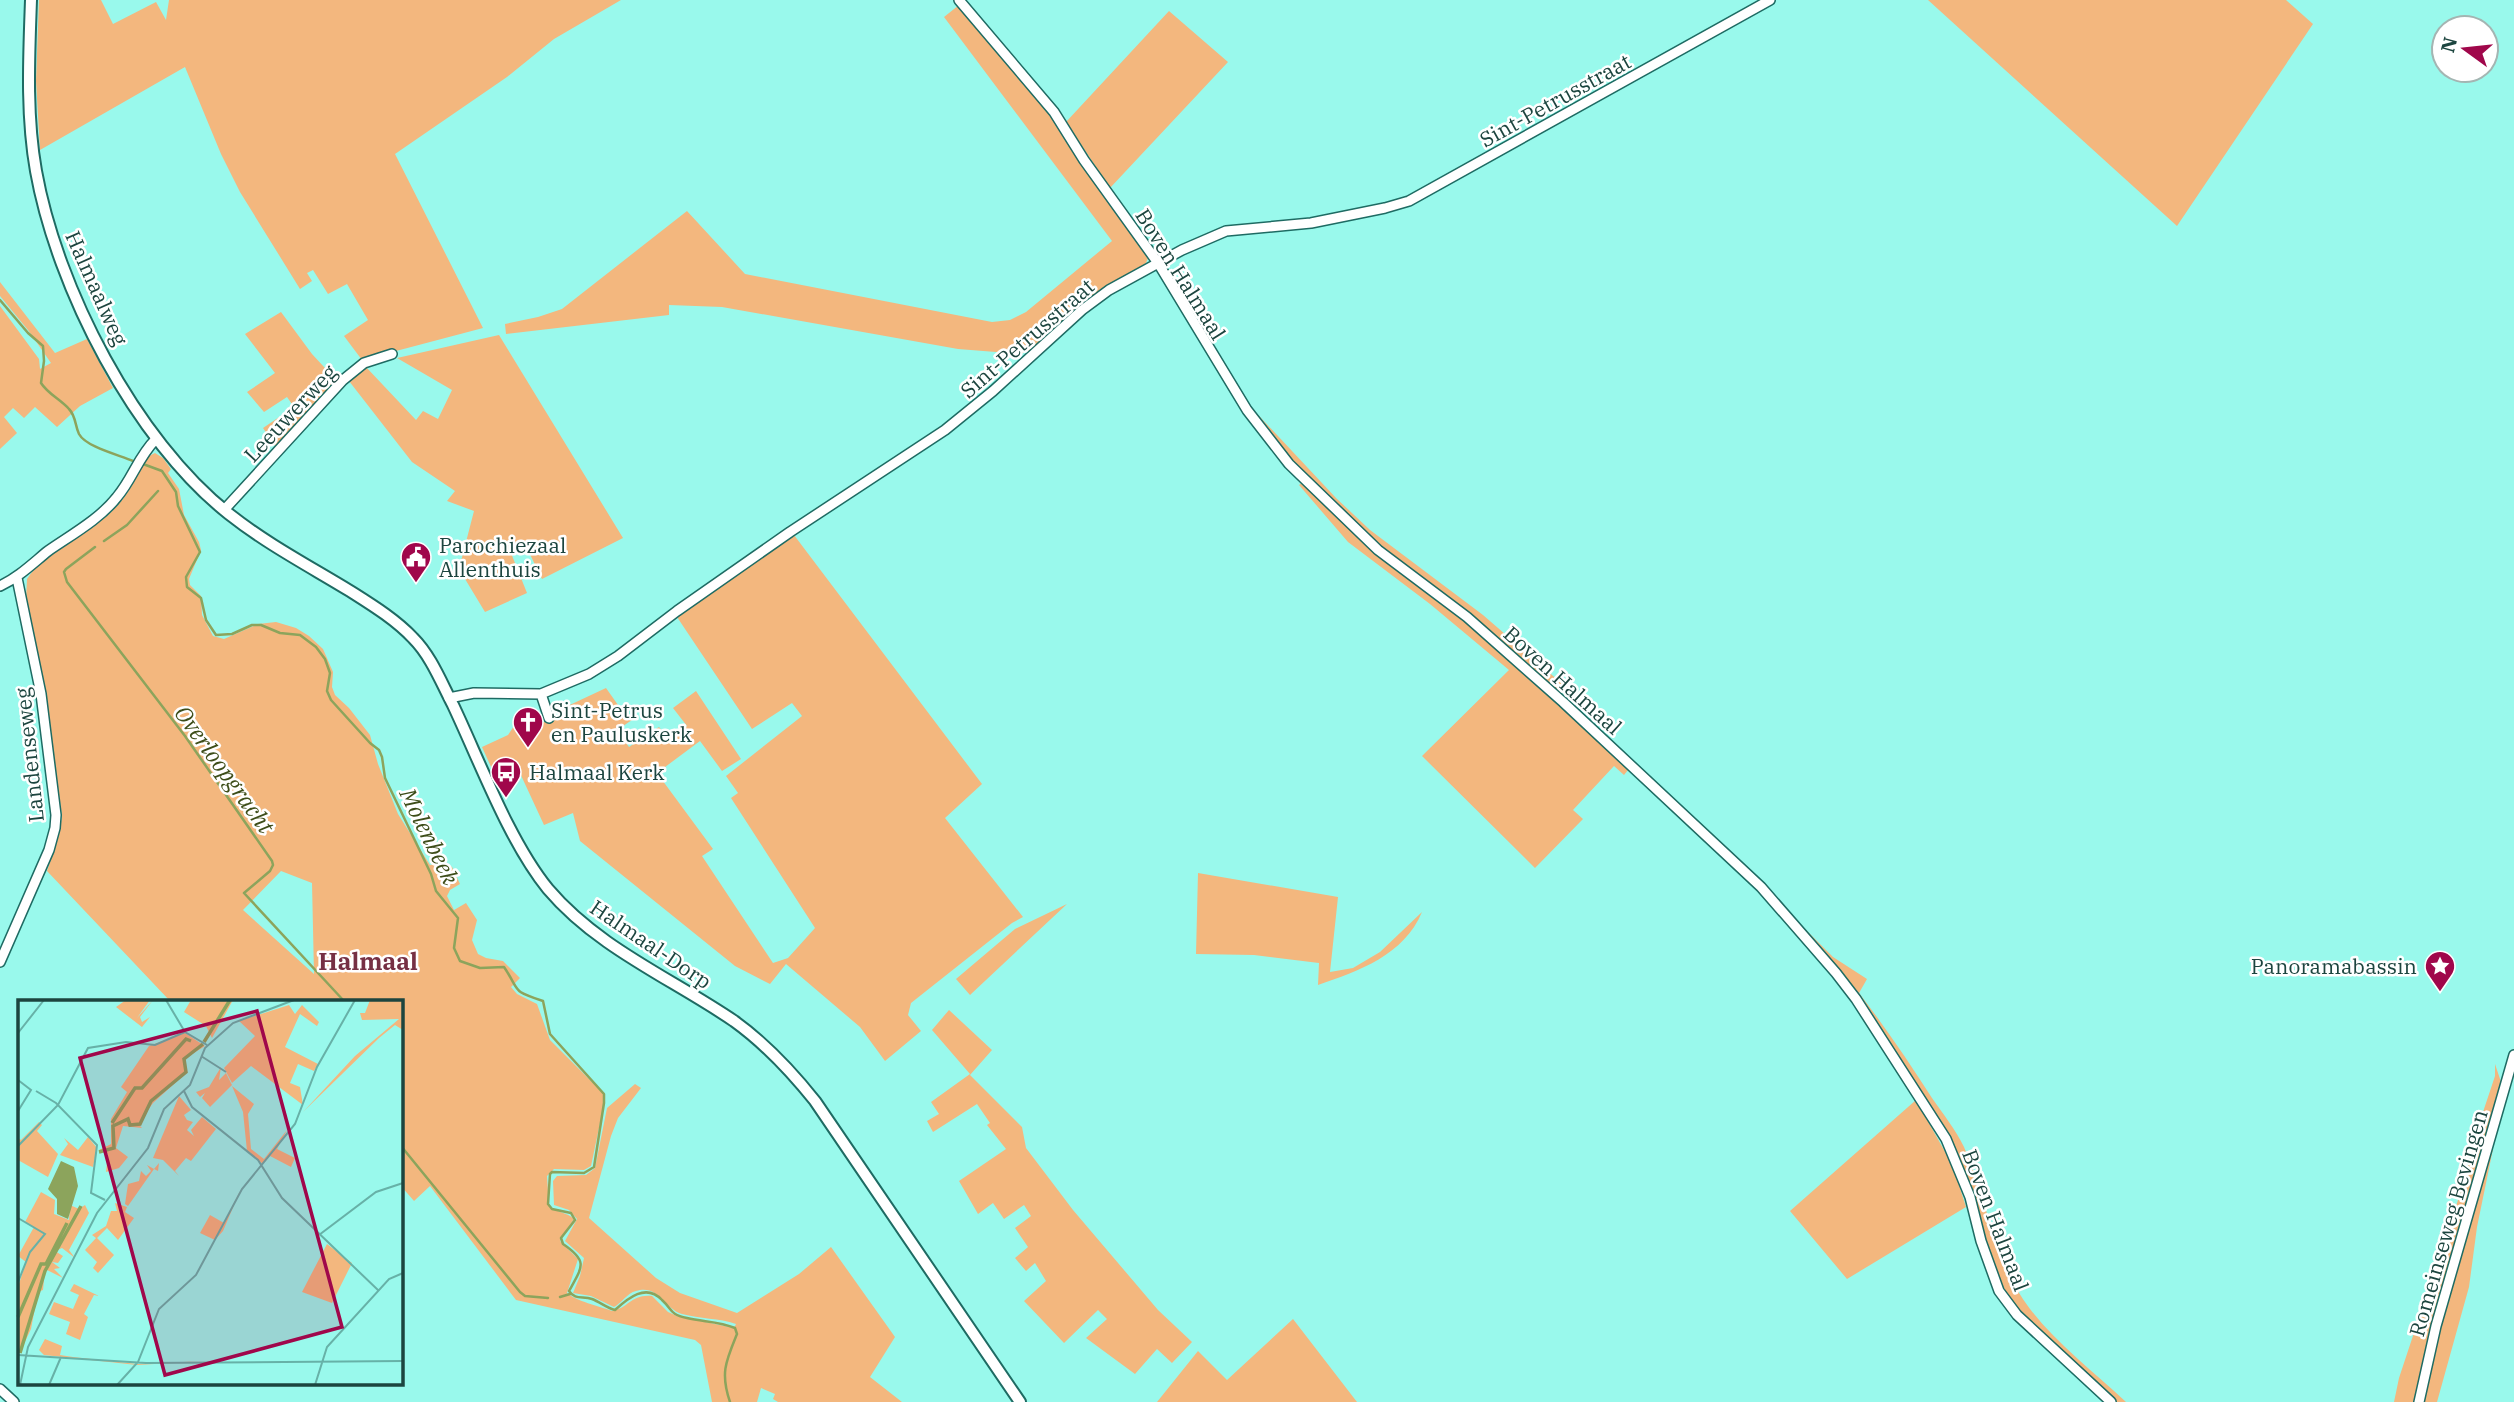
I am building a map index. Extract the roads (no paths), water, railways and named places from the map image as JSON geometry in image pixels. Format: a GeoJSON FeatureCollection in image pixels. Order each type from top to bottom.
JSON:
{"type":"FeatureCollection","features":[{"type":"Feature","properties":{"kind":"street","name":"Halmaalweg"},"geometry":{"type":"LineString","coordinates":[[31,0],[30,111],[36,172],[50,228],[72,288],[133,406],[174,461],[224,510]]}},
{"type":"Feature","properties":{"kind":"street","name":"Boven Halmaal"},"geometry":{"type":"LineString","coordinates":[[959,0],[1054,113],[1084,160],[1158,263],[1260,429],[1297,472],[1378,550],[1467,617],[1563,702],[1761,887],[1821,955],[1856,999],[1946,1139],[1962,1173],[1991,1270],[2006,1302],[2111,1402]]}},
{"type":"Feature","properties":{"kind":"street","name":"Sint-Petrusstraat"},"geometry":{"type":"LineString","coordinates":[[449,698],[474,693],[541,694],[589,674],[790,532],[945,430],[993,391],[1082,310],[1109,290],[1158,263],[1226,231],[1311,223],[1409,201],[1770,0]]}},
{"type":"Feature","properties":{"kind":"street","name":"Leeuwerweg"},"geometry":{"type":"LineString","coordinates":[[224,510],[343,380],[364,363],[392,354]]}},
{"type":"Feature","properties":{"kind":"street"},"geometry":{"type":"LineString","coordinates":[[0,586],[17,578],[111,505],[129,480],[142,453],[156,439]]}},
{"type":"Feature","properties":{"kind":"street","name":"Halmaal-Dorp"},"geometry":{"type":"LineString","coordinates":[[224,510],[278,549],[361,598],[402,627],[429,657],[517,841],[546,886],[575,916],[611,945],[734,1021],[778,1058],[815,1101],[1020,1402]]}},
{"type":"Feature","properties":{"kind":"street","name":"Landenseweg"},"geometry":{"type":"LineString","coordinates":[[0,962],[49,850],[56,815],[41,694],[17,578]]}},
{"type":"Feature","properties":{"kind":"street"},"geometry":{"type":"LineString","coordinates":[[541,694],[549,718]]}},
{"type":"Feature","properties":{"kind":"street","name":"Romeinseweg Bevingen"},"geometry":{"type":"LineString","coordinates":[[2419,1402],[2436,1326],[2514,1055]]}},
{"type":"Feature","properties":{"kind":"street"},"geometry":{"type":"LineString","coordinates":[[0,1389],[14,1402]]}},
{"type":"Feature","properties":{"kind":"waterway","name":"Molenbeek"},"geometry":{"type":"LineString","coordinates":[[0,300],[43,346],[41,383],[66,405],[83,439],[95,447],[133,461]]}},
{"type":"Feature","properties":{"kind":"waterway","name":"Molenbeek"},"geometry":{"type":"LineString","coordinates":[[143,464],[162,471],[176,492],[178,506],[200,552],[186,577],[187,587],[201,598],[206,620],[216,635],[232,634],[252,625],[261,625],[280,633],[300,635],[316,647],[325,659],[330,673],[327,691],[331,700],[379,750],[385,778],[431,874],[436,891],[458,918],[454,948],[460,961],[480,968],[504,967],[521,992],[543,1001],[550,1034],[604,1094],[594,1167],[584,1173],[550,1174],[548,1204],[552,1209],[571,1213],[575,1220],[561,1238],[581,1264],[569,1291],[576,1297],[592,1299],[615,1310],[637,1294],[650,1293],[656,1295],[677,1315],[735,1328],[737,1334],[727,1360],[725,1375],[730,1402]]}},
{"type":"Feature","properties":{"kind":"waterway","name":"Overloopgracht"},"geometry":{"type":"LineString","coordinates":[[104,541],[127,525],[158,491]]}},
{"type":"Feature","properties":{"kind":"waterway","name":"Overloopgracht"},"geometry":{"type":"LineString","coordinates":[[95,547],[66,569],[64,572],[67,582],[185,736],[272,861],[270,871],[244,893],[343,1000]]}},
{"type":"Feature","properties":{"kind":"waterway","name":"Overloopgracht"},"geometry":{"type":"LineString","coordinates":[[402,1147],[520,1292],[525,1296],[548,1298]]}},
{"type":"Feature","properties":{"kind":"waterway","name":"Overloopgracht"},"geometry":{"type":"LineString","coordinates":[[560,1297],[570,1294]]}},
{"type":"Feature","properties":{"kind":"place","name":"Parochiezaal Allenthuis"},"geometry":{"type":"Point","coordinates":[416,584]}},
{"type":"Feature","properties":{"kind":"place","name":"Sint-Petrus en Pauluskerk"},"geometry":{"type":"Point","coordinates":[528,749]}},
{"type":"Feature","properties":{"kind":"place","name":"Halmaal Kerk"},"geometry":{"type":"Point","coordinates":[506,799]}},
{"type":"Feature","properties":{"kind":"place","name":"Panoramabassin"},"geometry":{"type":"Point","coordinates":[2440,993]}},
{"type":"Feature","properties":{"kind":"district","name":"Halmaal"},"geometry":{"type":"Point","coordinates":[368,961]}}]}
